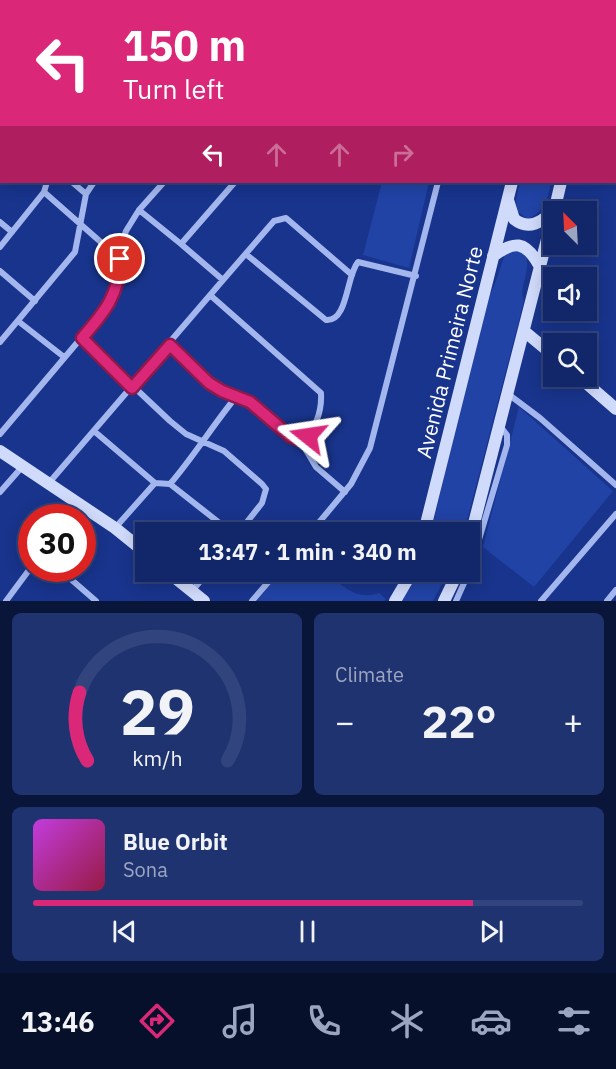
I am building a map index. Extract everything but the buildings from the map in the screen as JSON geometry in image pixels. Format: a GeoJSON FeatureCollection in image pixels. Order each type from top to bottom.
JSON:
{"type":"FeatureCollection","features":[{"type":"Feature","properties":{"kind":"main road","name":"Avenida Primeira Norte"},"geometry":{"type":"LineString","coordinates":[[426,522],[512,183]]}},
{"type":"Feature","properties":{"kind":"main road"},"geometry":{"type":"LineString","coordinates":[[556,201],[561,183]]}},
{"type":"Feature","properties":{"kind":"main road"},"geometry":{"type":"LineString","coordinates":[[508,199],[514,219],[525,225],[538,223],[543,219]]}},
{"type":"Feature","properties":{"kind":"main road"},"geometry":{"type":"LineString","coordinates":[[493,256],[506,247],[522,246],[529,250],[538,265]]}},
{"type":"Feature","properties":{"kind":"main road"},"geometry":{"type":"LineString","coordinates":[[474,522],[543,248]]}},
{"type":"Feature","properties":{"kind":"main road"},"geometry":{"type":"LineString","coordinates":[[524,331],[543,347]]}},
{"type":"Feature","properties":{"kind":"main road"},"geometry":{"type":"LineString","coordinates":[[591,387],[616,409]]}},
{"type":"Feature","properties":{"kind":"main road"},"geometry":{"type":"LineString","coordinates":[[0,451],[77,504]]}},
{"type":"Feature","properties":{"kind":"main road"},"geometry":{"type":"LineString","coordinates":[[96,516],[135,544]]}},
{"type":"Feature","properties":{"kind":"main road"},"geometry":{"type":"LineString","coordinates":[[181,582],[204,601]]}},
{"type":"Feature","properties":{"kind":"main road"},"geometry":{"type":"LineString","coordinates":[[394,601],[406,582]]}},
{"type":"Feature","properties":{"kind":"main road"},"geometry":{"type":"LineString","coordinates":[[444,601],[453,582]]}},
{"type":"Feature","properties":{"kind":"street"},"geometry":{"type":"LineString","coordinates":[[0,247],[44,192],[47,183]]}},
{"type":"Feature","properties":{"kind":"street"},"geometry":{"type":"LineString","coordinates":[[73,183],[86,194]]}},
{"type":"Feature","properties":{"kind":"street"},"geometry":{"type":"LineString","coordinates":[[0,342],[75,252],[86,194],[93,183]]}},
{"type":"Feature","properties":{"kind":"street"},"geometry":{"type":"LineString","coordinates":[[0,434],[109,305],[120,276],[120,259],[126,231],[139,210],[163,183]]}},
{"type":"Feature","properties":{"kind":"street"},"geometry":{"type":"LineString","coordinates":[[181,244],[234,183]]}},
{"type":"Feature","properties":{"kind":"street"},"geometry":{"type":"LineString","coordinates":[[320,522],[358,473],[370,448],[416,276],[438,183]]}},
{"type":"Feature","properties":{"kind":"street"},"geometry":{"type":"LineString","coordinates":[[44,192],[120,259]]}},
{"type":"Feature","properties":{"kind":"street"},"geometry":{"type":"LineString","coordinates":[[139,210],[223,280]]}},
{"type":"Feature","properties":{"kind":"street"},"geometry":{"type":"LineString","coordinates":[[47,484],[170,345],[274,221],[286,218],[352,275]]}},
{"type":"Feature","properties":{"kind":"street"},"geometry":{"type":"LineString","coordinates":[[0,222],[12,232]]}},
{"type":"Feature","properties":{"kind":"street"},"geometry":{"type":"LineString","coordinates":[[247,255],[326,320],[331,321],[339,315],[355,265],[362,262],[416,276]]}},
{"type":"Feature","properties":{"kind":"street"},"geometry":{"type":"LineString","coordinates":[[0,271],[34,301]]}},
{"type":"Feature","properties":{"kind":"street"},"geometry":{"type":"LineString","coordinates":[[210,296],[321,393],[320,407],[312,432],[300,440]]}},
{"type":"Feature","properties":{"kind":"street"},"geometry":{"type":"LineString","coordinates":[[18,321],[64,357]]}},
{"type":"Feature","properties":{"kind":"street"},"geometry":{"type":"LineString","coordinates":[[82,338],[132,388],[186,434],[224,451],[266,489],[262,503],[247,522]]}},
{"type":"Feature","properties":{"kind":"street"},"geometry":{"type":"LineString","coordinates":[[170,345],[209,383],[250,402],[291,437],[300,440],[316,467],[345,492]]}},
{"type":"Feature","properties":{"kind":"street"},"geometry":{"type":"LineString","coordinates":[[508,394],[540,418],[616,485]]}},
{"type":"Feature","properties":{"kind":"street"},"geometry":{"type":"LineString","coordinates":[[170,484],[236,397]]}},
{"type":"Feature","properties":{"kind":"street"},"geometry":{"type":"LineString","coordinates":[[480,535],[507,445],[507,435],[500,425]]}},
{"type":"Feature","properties":{"kind":"street"},"geometry":{"type":"LineString","coordinates":[[94,431],[155,483],[170,484],[218,522]]}},
{"type":"Feature","properties":{"kind":"street"},"geometry":{"type":"LineString","coordinates":[[0,492],[22,467]]}},
{"type":"Feature","properties":{"kind":"street"},"geometry":{"type":"LineString","coordinates":[[115,528],[155,483]]}},
{"type":"Feature","properties":{"kind":"street"},"geometry":{"type":"LineString","coordinates":[[541,601],[616,514]]}},
{"type":"Feature","properties":{"kind":"street"},"geometry":{"type":"LineString","coordinates":[[8,600],[21,582]]}},
{"type":"Feature","properties":{"kind":"street"},"geometry":{"type":"LineString","coordinates":[[74,582],[96,601]]}},
{"type":"Feature","properties":{"kind":"street"},"geometry":{"type":"LineString","coordinates":[[192,591],[200,582]]}},
{"type":"Feature","properties":{"kind":"street"},"geometry":{"type":"LineString","coordinates":[[252,601],[268,582]]}},
{"type":"Feature","properties":{"kind":"street"},"geometry":{"type":"LineString","coordinates":[[456,601],[464,582]]}},
{"type":"Feature","properties":{"kind":"street"},"geometry":{"type":"LineString","coordinates":[[607,601],[616,590]]}},
{"type":"Feature","properties":{"kind":"shaded area"},"geometry":{"type":"Polygon","coordinates":[[[382,183],[429,183],[409,268],[363,255],[382,183]]]}},
{"type":"Feature","properties":{"kind":"shaded area"},"geometry":{"type":"Polygon","coordinates":[[[520,183],[551,183],[546,201],[543,201],[543,207],[534,216],[528,219],[517,211],[516,200],[520,183]]]}},
{"type":"Feature","properties":{"kind":"shaded area"},"geometry":{"type":"Polygon","coordinates":[[[519,250],[526,255],[527,268],[522,291],[524,301],[467,522],[433,522],[486,301],[495,284],[506,252],[519,250]]]}},
{"type":"Feature","properties":{"kind":"shaded area"},"geometry":{"type":"Polygon","coordinates":[[[519,407],[613,491],[534,587],[483,547],[519,407]]]}},
{"type":"Feature","properties":{"kind":"shaded area"},"geometry":{"type":"Polygon","coordinates":[[[272,582],[338,582],[357,594],[379,593],[386,599],[384,601],[257,601],[272,582]]]}},
{"type":"Feature","properties":{"kind":"shaded area"},"geometry":{"type":"Polygon","coordinates":[[[413,582],[443,582],[433,601],[399,601],[413,582]]]}},
{"type":"Feature","properties":{"kind":"route"},"geometry":{"type":"LineString","coordinates":[[120,259],[120,276],[114,295],[101,316],[82,338],[132,388],[170,345],[209,383],[250,402],[291,437],[300,440],[308,436]]}}]}
